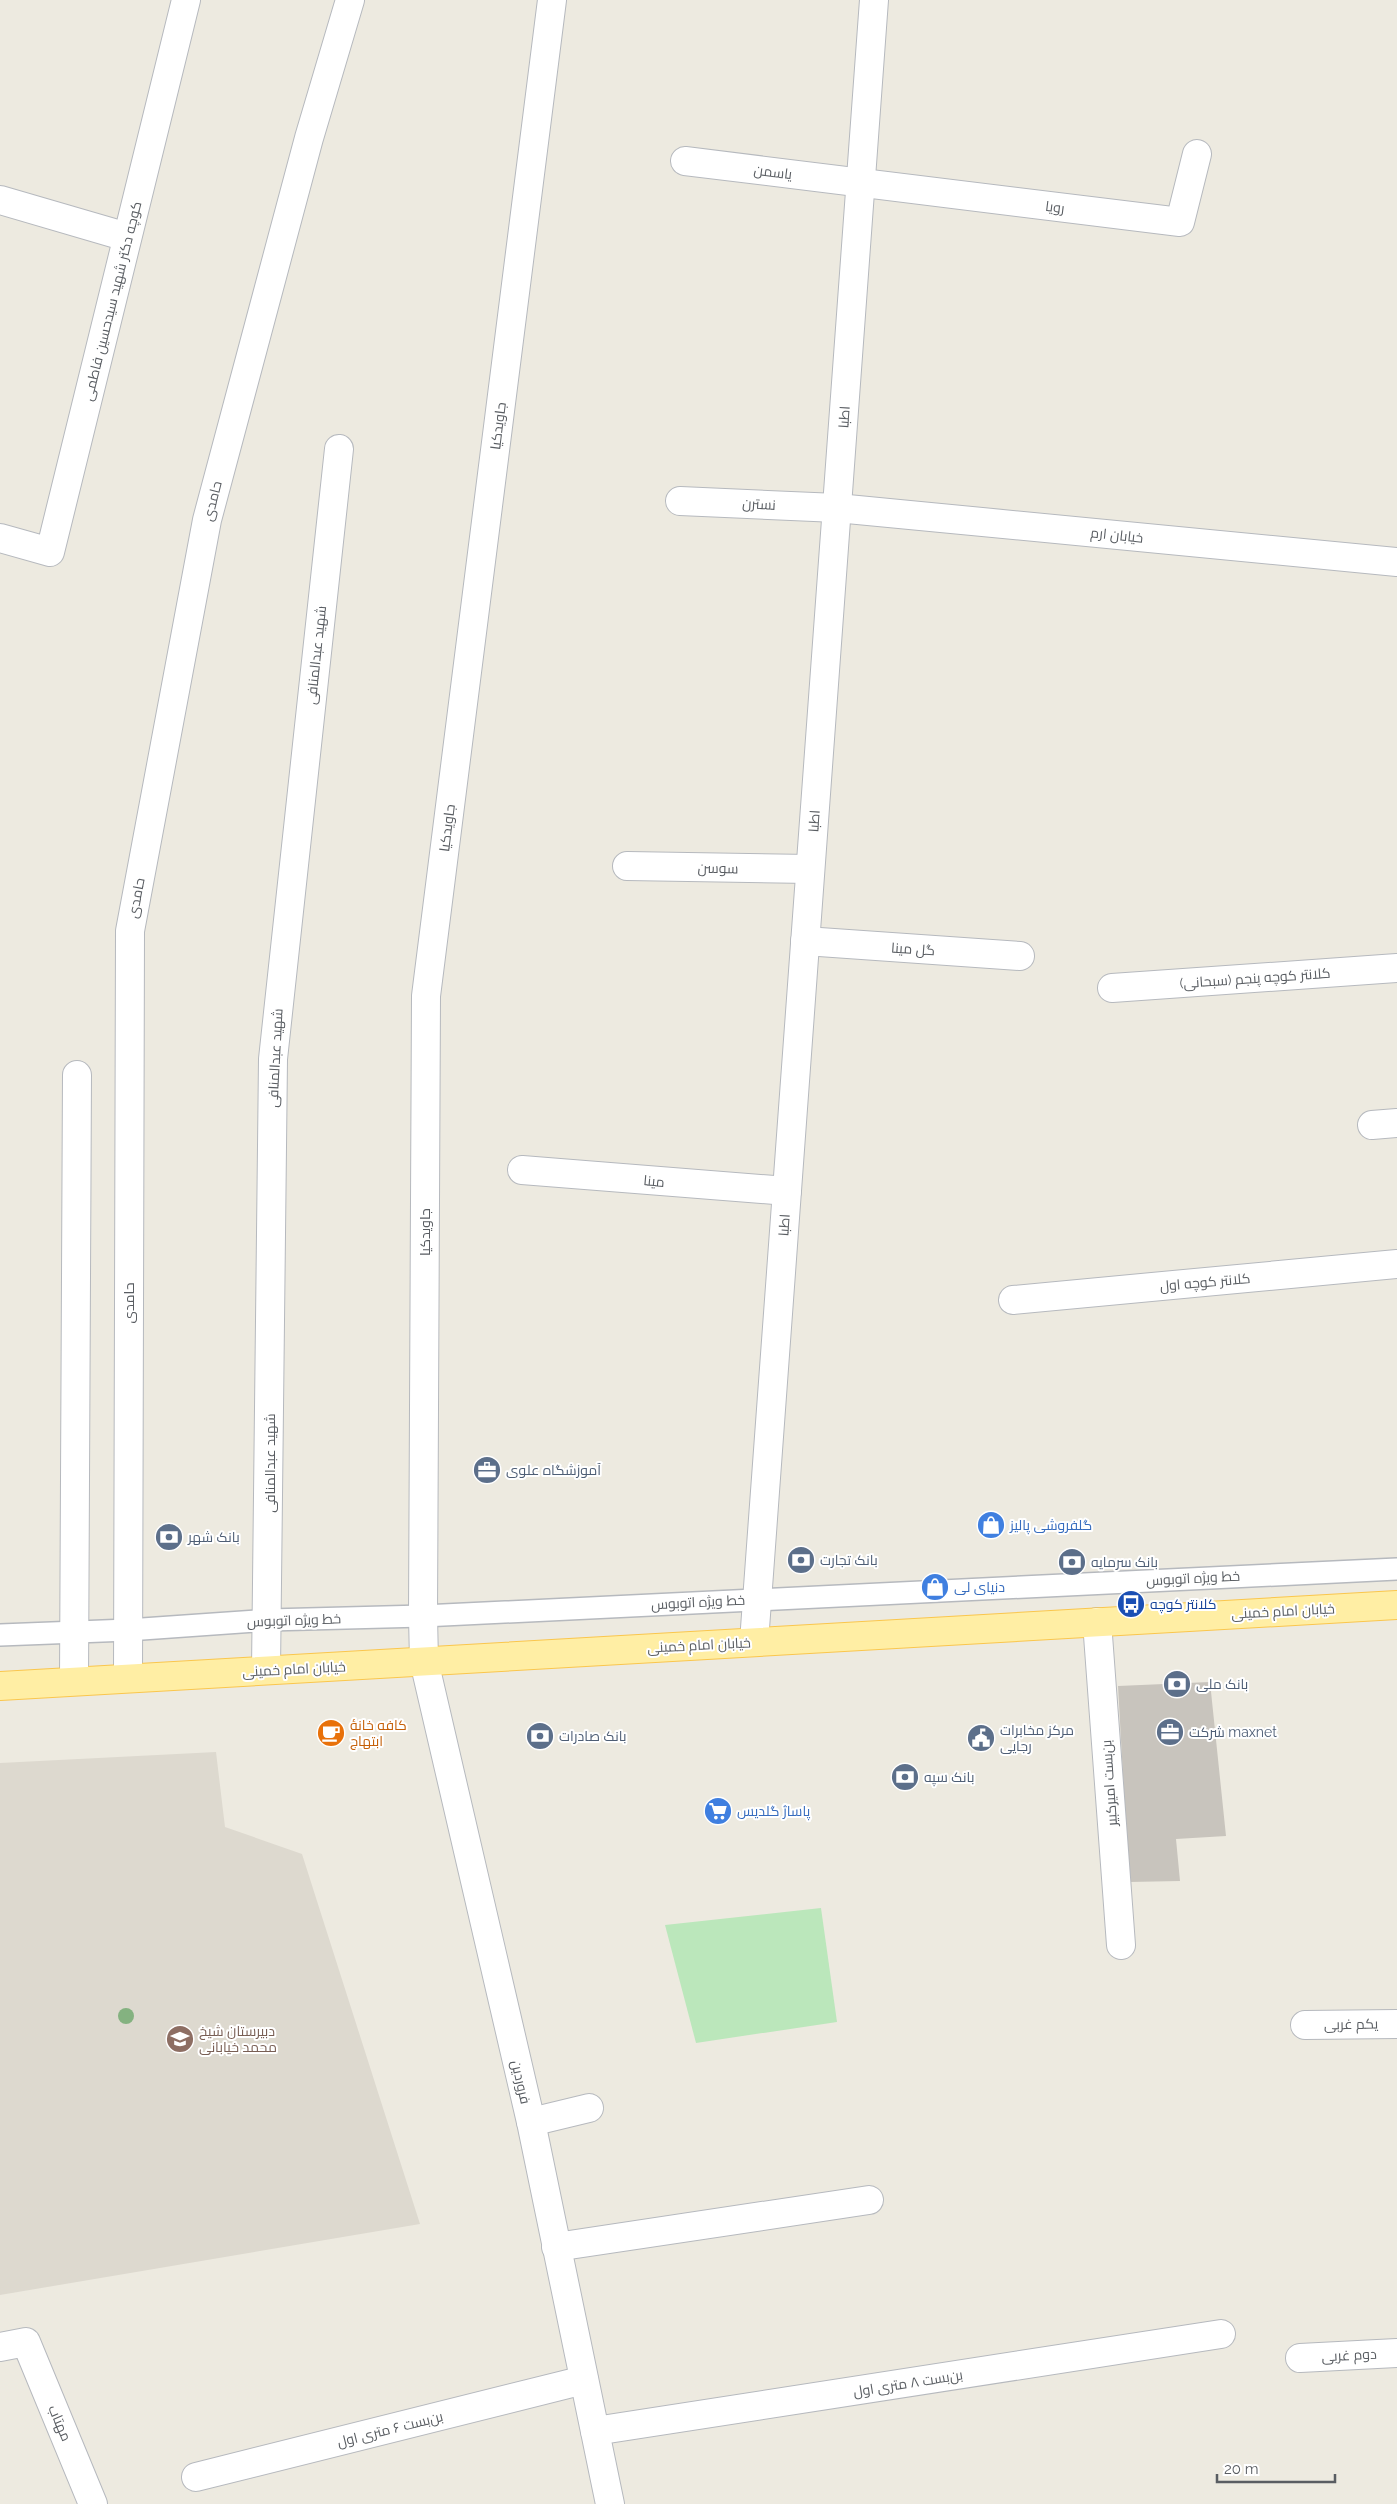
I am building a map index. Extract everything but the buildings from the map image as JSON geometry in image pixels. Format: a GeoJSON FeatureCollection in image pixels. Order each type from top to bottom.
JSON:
{"type":"FeatureCollection","features":[{"type":"Feature","properties":{"kind":"main road","name":"خیابان امام خمینی"},"geometry":{"type":"LineString","coordinates":[[0,1686],[1397,1605]]}},
{"type":"Feature","properties":{"kind":"street","name":"کوچه دکتر شهید سیدحسین فاطمی"},"geometry":{"type":"LineString","coordinates":[[0,538],[50,552],[186,0]]}},
{"type":"Feature","properties":{"kind":"street","name":"حامدی"},"geometry":{"type":"LineString","coordinates":[[128,1678],[130,931],[207,520],[309,138],[350,0]]}},
{"type":"Feature","properties":{"kind":"street","name":"جاویدکیا"},"geometry":{"type":"LineString","coordinates":[[424,1661],[426,996],[552,0]]}},
{"type":"Feature","properties":{"kind":"street","name":"اطبا"},"geometry":{"type":"LineString","coordinates":[[754,1642],[874,0]]}},
{"type":"Feature","properties":{"kind":"street","name":"رویا"},"geometry":{"type":"LineString","coordinates":[[861,183],[1180,222],[1197,154]]}},
{"type":"Feature","properties":{"kind":"street","name":"یاسمن"},"geometry":{"type":"LineString","coordinates":[[685,162],[861,183]]}},
{"type":"Feature","properties":{"kind":"street"},"geometry":{"type":"LineString","coordinates":[[0,200],[128,237]]}},
{"type":"Feature","properties":{"kind":"street","name":"شهید عبدالمنافی"},"geometry":{"type":"LineString","coordinates":[[266,1670],[269,1620],[272,1059],[339,449]]}},
{"type":"Feature","properties":{"kind":"street","name":"نسترن"},"geometry":{"type":"LineString","coordinates":[[680,501],[837,508]]}},
{"type":"Feature","properties":{"kind":"street","name":"خیابان ارم"},"geometry":{"type":"LineString","coordinates":[[837,508],[1397,562]]}},
{"type":"Feature","properties":{"kind":"street","name":"سوسن"},"geometry":{"type":"LineString","coordinates":[[627,866],[810,869]]}},
{"type":"Feature","properties":{"kind":"street","name":"گل مینا"},"geometry":{"type":"LineString","coordinates":[[805,941],[1020,956]]}},
{"type":"Feature","properties":{"kind":"street","name":"کلانتر کوچه پنجم (سبحانی)"},"geometry":{"type":"LineString","coordinates":[[1112,988],[1397,968]]}},
{"type":"Feature","properties":{"kind":"street"},"geometry":{"type":"LineString","coordinates":[[74,1681],[77,1075]]}},
{"type":"Feature","properties":{"kind":"street","name":"مینا"},"geometry":{"type":"LineString","coordinates":[[522,1170],[787,1191]]}},
{"type":"Feature","properties":{"kind":"street","name":"کلانتر کوچه اول"},"geometry":{"type":"LineString","coordinates":[[1013,1300],[1397,1264]]}},
{"type":"Feature","properties":{"kind":"street","name":"بن‌بست امیرکبیر"},"geometry":{"type":"LineString","coordinates":[[1097,1622],[1121,1945]]}},
{"type":"Feature","properties":{"kind":"street","name":"فروردین"},"geometry":{"type":"LineString","coordinates":[[424,1661],[531,2122],[610,2504]]}},
{"type":"Feature","properties":{"kind":"street","name":"یکم غربی"},"geometry":{"type":"LineString","coordinates":[[1305,2025],[1397,2024]]}},
{"type":"Feature","properties":{"kind":"street"},"geometry":{"type":"LineString","coordinates":[[531,2122],[589,2108]]}},
{"type":"Feature","properties":{"kind":"street"},"geometry":{"type":"LineString","coordinates":[[556,2247],[869,2200]]}},
{"type":"Feature","properties":{"kind":"street","name":"بن‌بست ۸ متری اول"},"geometry":{"type":"LineString","coordinates":[[595,2431],[1222,2334]]}},
{"type":"Feature","properties":{"kind":"street","name":"مهتاب"},"geometry":{"type":"LineString","coordinates":[[13,2344],[93,2504]]}},
{"type":"Feature","properties":{"kind":"street","name":"دوم غربی"},"geometry":{"type":"LineString","coordinates":[[1300,2358],[1397,2353]]}},
{"type":"Feature","properties":{"kind":"street","name":"بن‌بست ۶ متری اول"},"geometry":{"type":"LineString","coordinates":[[196,2477],[584,2380]]}},
{"type":"Feature","properties":{"kind":"lane","name":"خط ویژه اتوبوس"},"geometry":{"type":"LineString","coordinates":[[0,1635],[128,1630],[269,1620],[423,1616],[1397,1569]]}},
{"type":"Feature","properties":{"kind":"shaded area","name":"دبیرستان شیخ محمد خیابانی"},"geometry":{"type":"Polygon","coordinates":[[[216,1752],[225,1827],[302,1854],[420,2224],[0,2295],[0,1763],[216,1752]]]}},
{"type":"Feature","properties":{"kind":"green space"},"geometry":{"type":"Polygon","coordinates":[[[821,1908],[837,2022],[696,2043],[665,1925],[821,1908]]]}},
{"type":"Feature","properties":{"kind":"place","name":"آموزشگاه علوی"},"geometry":{"type":"Point","coordinates":[487,1470]}},
{"type":"Feature","properties":{"kind":"place","name":"گلفروشی پالیز"},"geometry":{"type":"Point","coordinates":[991,1525]}},
{"type":"Feature","properties":{"kind":"place","name":"بانک شهر"},"geometry":{"type":"Point","coordinates":[169,1537]}},
{"type":"Feature","properties":{"kind":"place","name":"بانک تجارت"},"geometry":{"type":"Point","coordinates":[801,1560]}},
{"type":"Feature","properties":{"kind":"place","name":"بانک سرمایه"},"geometry":{"type":"Point","coordinates":[1072,1562]}},
{"type":"Feature","properties":{"kind":"place","name":"دنیای لی"},"geometry":{"type":"Point","coordinates":[935,1587]}},
{"type":"Feature","properties":{"kind":"place","name":"کلانتر کوچه"},"geometry":{"type":"Point","coordinates":[1131,1604]}},
{"type":"Feature","properties":{"kind":"place","name":"بانک ملی"},"geometry":{"type":"Point","coordinates":[1177,1684]}},
{"type":"Feature","properties":{"kind":"place","name":"شرکت maxnet"},"geometry":{"type":"Point","coordinates":[1170,1732]}},
{"type":"Feature","properties":{"kind":"place","name":"کافه خانهٔ ابتهاج"},"geometry":{"type":"Point","coordinates":[331,1733]}},
{"type":"Feature","properties":{"kind":"place","name":"بانک صادرات"},"geometry":{"type":"Point","coordinates":[540,1736]}},
{"type":"Feature","properties":{"kind":"place","name":"مرکز مخابرات رجایی"},"geometry":{"type":"Point","coordinates":[981,1738]}},
{"type":"Feature","properties":{"kind":"place","name":"بانک سپه"},"geometry":{"type":"Point","coordinates":[905,1777]}},
{"type":"Feature","properties":{"kind":"place","name":"پاساژ گلدیس"},"geometry":{"type":"Point","coordinates":[718,1811]}},
{"type":"Feature","properties":{"kind":"place","name":"دبیرستان شیخ محمد خیابانی"},"geometry":{"type":"Point","coordinates":[180,2039]}}]}
